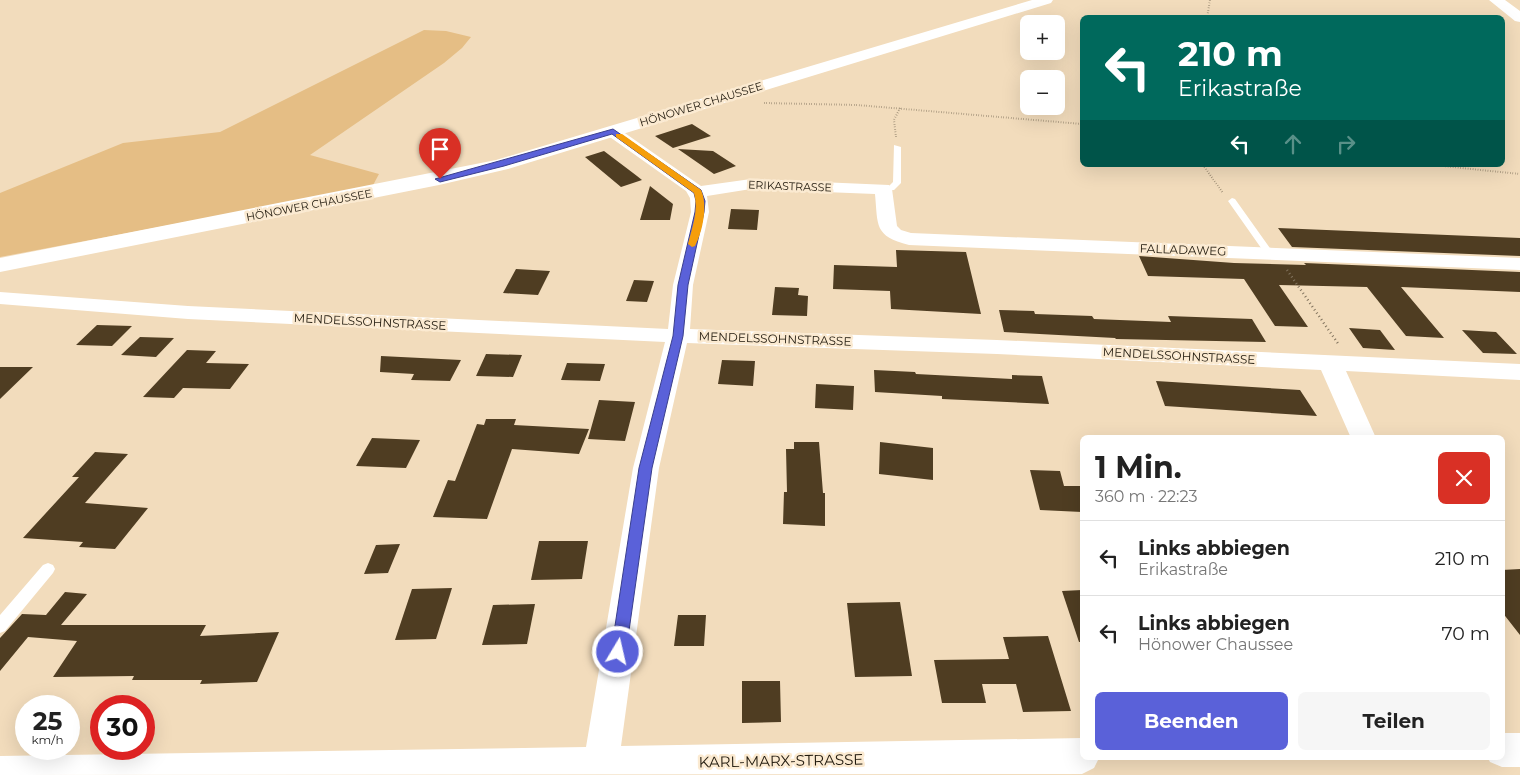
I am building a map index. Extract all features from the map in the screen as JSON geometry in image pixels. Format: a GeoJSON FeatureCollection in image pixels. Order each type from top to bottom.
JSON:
{"type":"FeatureCollection","features":[{"type":"Feature","properties":{"kind":"street","name":"HÖNOWER CHAUSSEE"},"geometry":{"type":"LineString","coordinates":[[0,266],[440,179],[509,162],[1046,0]]}},
{"type":"Feature","properties":{"kind":"street"},"geometry":{"type":"LineString","coordinates":[[1496,0],[1520,18]]}},
{"type":"Feature","properties":{"kind":"street"},"geometry":{"type":"LineString","coordinates":[[600,769],[646,468],[678,336],[683,285],[700,212],[698,192],[613,132]]}},
{"type":"Feature","properties":{"kind":"street","name":"ERIKASTRASSE"},"geometry":{"type":"LineString","coordinates":[[698,192],[751,184],[883,189]]}},
{"type":"Feature","properties":{"kind":"street","name":"FALLADAWEG"},"geometry":{"type":"LineString","coordinates":[[883,189],[886,197],[888,227],[894,234],[909,239],[1520,264]]}},
{"type":"Feature","properties":{"kind":"street","name":"MENDELSSOHNSTRASSE"},"geometry":{"type":"LineString","coordinates":[[0,298],[34,299],[161,312],[678,336],[943,345],[1520,372]]}},
{"type":"Feature","properties":{"kind":"street"},"geometry":{"type":"LineString","coordinates":[[1341,364],[1336,374],[1363,435]]}},
{"type":"Feature","properties":{"kind":"street"},"geometry":{"type":"LineString","coordinates":[[1505,750],[1520,750]]}},
{"type":"Feature","properties":{"kind":"street","name":"KARL-MARX-STRASSE"},"geometry":{"type":"LineString","coordinates":[[0,774],[600,769],[1080,756]]}},
{"type":"Feature","properties":{"kind":"lane"},"geometry":{"type":"LineString","coordinates":[[883,189],[891,188],[898,183],[897,148]]}},
{"type":"Feature","properties":{"kind":"lane"},"geometry":{"type":"LineString","coordinates":[[1232,201],[1272,253]]}},
{"type":"Feature","properties":{"kind":"lane"},"geometry":{"type":"LineString","coordinates":[[0,626],[48,569]]}},
{"type":"Feature","properties":{"kind":"path"},"geometry":{"type":"LineString","coordinates":[[1208,15],[1210,0]]}},
{"type":"Feature","properties":{"kind":"path"},"geometry":{"type":"LineString","coordinates":[[771,104],[828,104],[900,108],[1080,124]]}},
{"type":"Feature","properties":{"kind":"path"},"geometry":{"type":"LineString","coordinates":[[897,148],[894,120],[900,108]]}},
{"type":"Feature","properties":{"kind":"path"},"geometry":{"type":"LineString","coordinates":[[1204,167],[1219,190],[1232,201]]}},
{"type":"Feature","properties":{"kind":"path"},"geometry":{"type":"LineString","coordinates":[[1452,167],[1520,174]]}},
{"type":"Feature","properties":{"kind":"path"},"geometry":{"type":"LineString","coordinates":[[1272,253],[1341,364]]}},
{"type":"Feature","properties":{"kind":"shaded area"},"geometry":{"type":"Polygon","coordinates":[[[424,30],[446,31],[471,37],[462,48],[444,63],[310,155],[379,174],[372,187],[0,257],[0,193],[123,143],[220,132],[424,30]]]}},
{"type":"Feature","properties":{"kind":"building"},"geometry":{"type":"Polygon","coordinates":[[[692,124],[711,136],[673,148],[655,136],[692,124]]]}},
{"type":"Feature","properties":{"kind":"building"},"geometry":{"type":"Polygon","coordinates":[[[678,149],[713,151],[736,166],[714,174],[678,149]]]}},
{"type":"Feature","properties":{"kind":"building"},"geometry":{"type":"Polygon","coordinates":[[[604,151],[642,180],[621,187],[585,157],[604,151]]]}},
{"type":"Feature","properties":{"kind":"building"},"geometry":{"type":"Polygon","coordinates":[[[650,186],[673,204],[670,220],[640,220],[650,186]]]}},
{"type":"Feature","properties":{"kind":"building"},"geometry":{"type":"Polygon","coordinates":[[[731,209],[759,210],[757,230],[728,229],[731,209]]]}},
{"type":"Feature","properties":{"kind":"building"},"geometry":{"type":"Polygon","coordinates":[[[1278,228],[1520,238],[1520,256],[1292,247],[1278,228]]]}},
{"type":"Feature","properties":{"kind":"building"},"geometry":{"type":"Polygon","coordinates":[[[896,250],[966,252],[981,314],[891,309],[890,291],[833,289],[834,265],[897,267],[896,250]]]}},
{"type":"Feature","properties":{"kind":"building"},"geometry":{"type":"Polygon","coordinates":[[[1139,256],[1234,263],[1306,265],[1304,263],[1520,272],[1520,292],[1401,287],[1444,338],[1406,336],[1367,287],[1279,285],[1308,327],[1275,326],[1244,279],[1148,276],[1139,256]]]}},
{"type":"Feature","properties":{"kind":"building"},"geometry":{"type":"Polygon","coordinates":[[[516,269],[550,271],[538,295],[503,293],[516,269]]]}},
{"type":"Feature","properties":{"kind":"building"},"geometry":{"type":"Polygon","coordinates":[[[634,280],[654,281],[647,302],[626,301],[634,280]]]}},
{"type":"Feature","properties":{"kind":"building"},"geometry":{"type":"Polygon","coordinates":[[[775,287],[799,288],[798,295],[808,296],[807,316],[772,315],[775,287]]]}},
{"type":"Feature","properties":{"kind":"building"},"geometry":{"type":"Polygon","coordinates":[[[999,310],[1034,311],[1035,314],[1092,316],[1094,319],[1171,322],[1168,316],[1252,319],[1266,342],[1116,339],[1004,332],[999,310]]]}},
{"type":"Feature","properties":{"kind":"building"},"geometry":{"type":"Polygon","coordinates":[[[97,325],[132,326],[112,346],[76,345],[97,325]]]}},
{"type":"Feature","properties":{"kind":"building"},"geometry":{"type":"Polygon","coordinates":[[[1349,328],[1380,330],[1395,350],[1363,348],[1349,328]]]}},
{"type":"Feature","properties":{"kind":"building"},"geometry":{"type":"Polygon","coordinates":[[[1462,330],[1496,332],[1517,354],[1483,353],[1462,330]]]}},
{"type":"Feature","properties":{"kind":"building"},"geometry":{"type":"Polygon","coordinates":[[[140,337],[174,338],[156,357],[121,355],[140,337]]]}},
{"type":"Feature","properties":{"kind":"building"},"geometry":{"type":"Polygon","coordinates":[[[187,350],[216,351],[206,363],[249,364],[230,389],[183,388],[174,398],[143,397],[187,350]]]}},
{"type":"Feature","properties":{"kind":"building"},"geometry":{"type":"Polygon","coordinates":[[[486,354],[522,355],[513,377],[476,376],[486,354]]]}},
{"type":"Feature","properties":{"kind":"building"},"geometry":{"type":"Polygon","coordinates":[[[381,356],[461,360],[450,381],[411,380],[414,374],[380,372],[381,356]]]}},
{"type":"Feature","properties":{"kind":"building"},"geometry":{"type":"Polygon","coordinates":[[[722,360],[755,361],[753,386],[718,384],[722,360]]]}},
{"type":"Feature","properties":{"kind":"building"},"geometry":{"type":"Polygon","coordinates":[[[567,363],[605,364],[600,381],[561,380],[567,363]]]}},
{"type":"Feature","properties":{"kind":"building"},"geometry":{"type":"Polygon","coordinates":[[[0,367],[33,367],[0,399],[0,367]]]}},
{"type":"Feature","properties":{"kind":"building"},"geometry":{"type":"Polygon","coordinates":[[[874,370],[1012,379],[1012,375],[1042,376],[1049,404],[942,399],[942,396],[875,392],[874,370]]]}},
{"type":"Feature","properties":{"kind":"building"},"geometry":{"type":"Polygon","coordinates":[[[1156,381],[1300,390],[1317,416],[1165,406],[1156,381]]]}},
{"type":"Feature","properties":{"kind":"building"},"geometry":{"type":"Polygon","coordinates":[[[816,384],[854,386],[853,410],[815,408],[816,384]]]}},
{"type":"Feature","properties":{"kind":"building"},"geometry":{"type":"Polygon","coordinates":[[[599,400],[635,402],[625,441],[588,439],[599,400]]]}},
{"type":"Feature","properties":{"kind":"building"},"geometry":{"type":"Polygon","coordinates":[[[486,419],[516,419],[514,425],[589,429],[579,454],[512,449],[487,519],[433,517],[448,480],[455,481],[477,424],[484,425],[486,419]]]}},
{"type":"Feature","properties":{"kind":"building"},"geometry":{"type":"Polygon","coordinates":[[[372,438],[420,440],[406,468],[356,466],[372,438]]]}},
{"type":"Feature","properties":{"kind":"building"},"geometry":{"type":"Polygon","coordinates":[[[794,442],[819,442],[823,493],[825,493],[825,526],[783,524],[784,492],[787,492],[786,449],[794,449],[794,442]]]}},
{"type":"Feature","properties":{"kind":"building"},"geometry":{"type":"Polygon","coordinates":[[[880,442],[933,448],[933,480],[879,474],[880,442]]]}},
{"type":"Feature","properties":{"kind":"building"},"geometry":{"type":"Polygon","coordinates":[[[95,452],[128,454],[85,503],[148,508],[115,549],[79,547],[83,542],[23,538],[79,477],[72,477],[95,452]]]}},
{"type":"Feature","properties":{"kind":"building"},"geometry":{"type":"Polygon","coordinates":[[[1030,470],[1060,471],[1064,486],[1080,486],[1080,512],[1040,510],[1030,470]]]}},
{"type":"Feature","properties":{"kind":"building"},"geometry":{"type":"Polygon","coordinates":[[[539,541],[588,541],[582,579],[531,580],[539,541]]]}},
{"type":"Feature","properties":{"kind":"building"},"geometry":{"type":"Polygon","coordinates":[[[400,544],[388,573],[364,574],[376,545],[400,544]]]}},
{"type":"Feature","properties":{"kind":"building"},"geometry":{"type":"Polygon","coordinates":[[[1520,569],[1520,635],[1505,616],[1505,570],[1520,569]]]}},
{"type":"Feature","properties":{"kind":"building"},"geometry":{"type":"Polygon","coordinates":[[[452,588],[436,639],[395,640],[412,589],[452,588]]]}},
{"type":"Feature","properties":{"kind":"building"},"geometry":{"type":"Polygon","coordinates":[[[1080,590],[1080,642],[1079,642],[1062,591],[1080,590]]]}},
{"type":"Feature","properties":{"kind":"building"},"geometry":{"type":"Polygon","coordinates":[[[65,592],[87,594],[61,625],[206,625],[200,636],[279,632],[257,682],[200,684],[202,680],[132,680],[134,676],[53,677],[77,641],[28,637],[0,671],[0,638],[22,614],[46,615],[65,592]]]}},
{"type":"Feature","properties":{"kind":"building"},"geometry":{"type":"Polygon","coordinates":[[[900,602],[912,676],[855,677],[847,603],[900,602]]]}},
{"type":"Feature","properties":{"kind":"building"},"geometry":{"type":"Polygon","coordinates":[[[535,604],[527,644],[482,645],[493,605],[535,604]]]}},
{"type":"Feature","properties":{"kind":"building"},"geometry":{"type":"Polygon","coordinates":[[[678,615],[706,615],[704,646],[674,646],[678,615]]]}},
{"type":"Feature","properties":{"kind":"building"},"geometry":{"type":"Polygon","coordinates":[[[1048,636],[1071,711],[1023,712],[1016,684],[982,684],[986,703],[942,703],[934,660],[1009,659],[1003,637],[1048,636]]]}},
{"type":"Feature","properties":{"kind":"building"},"geometry":{"type":"Polygon","coordinates":[[[742,681],[780,681],[781,722],[742,723],[742,681]]]}},
{"type":"Feature","properties":{"kind":"slow traffic"},"geometry":{"type":"LineString","coordinates":[[619,135],[698,192],[700,212],[692,244]]}},
{"type":"Feature","properties":{"kind":"route"},"geometry":{"type":"LineString","coordinates":[[440,179],[501,164],[613,132],[670,170],[698,192],[700,212],[683,285],[678,336],[646,468],[618,652]]}}]}
